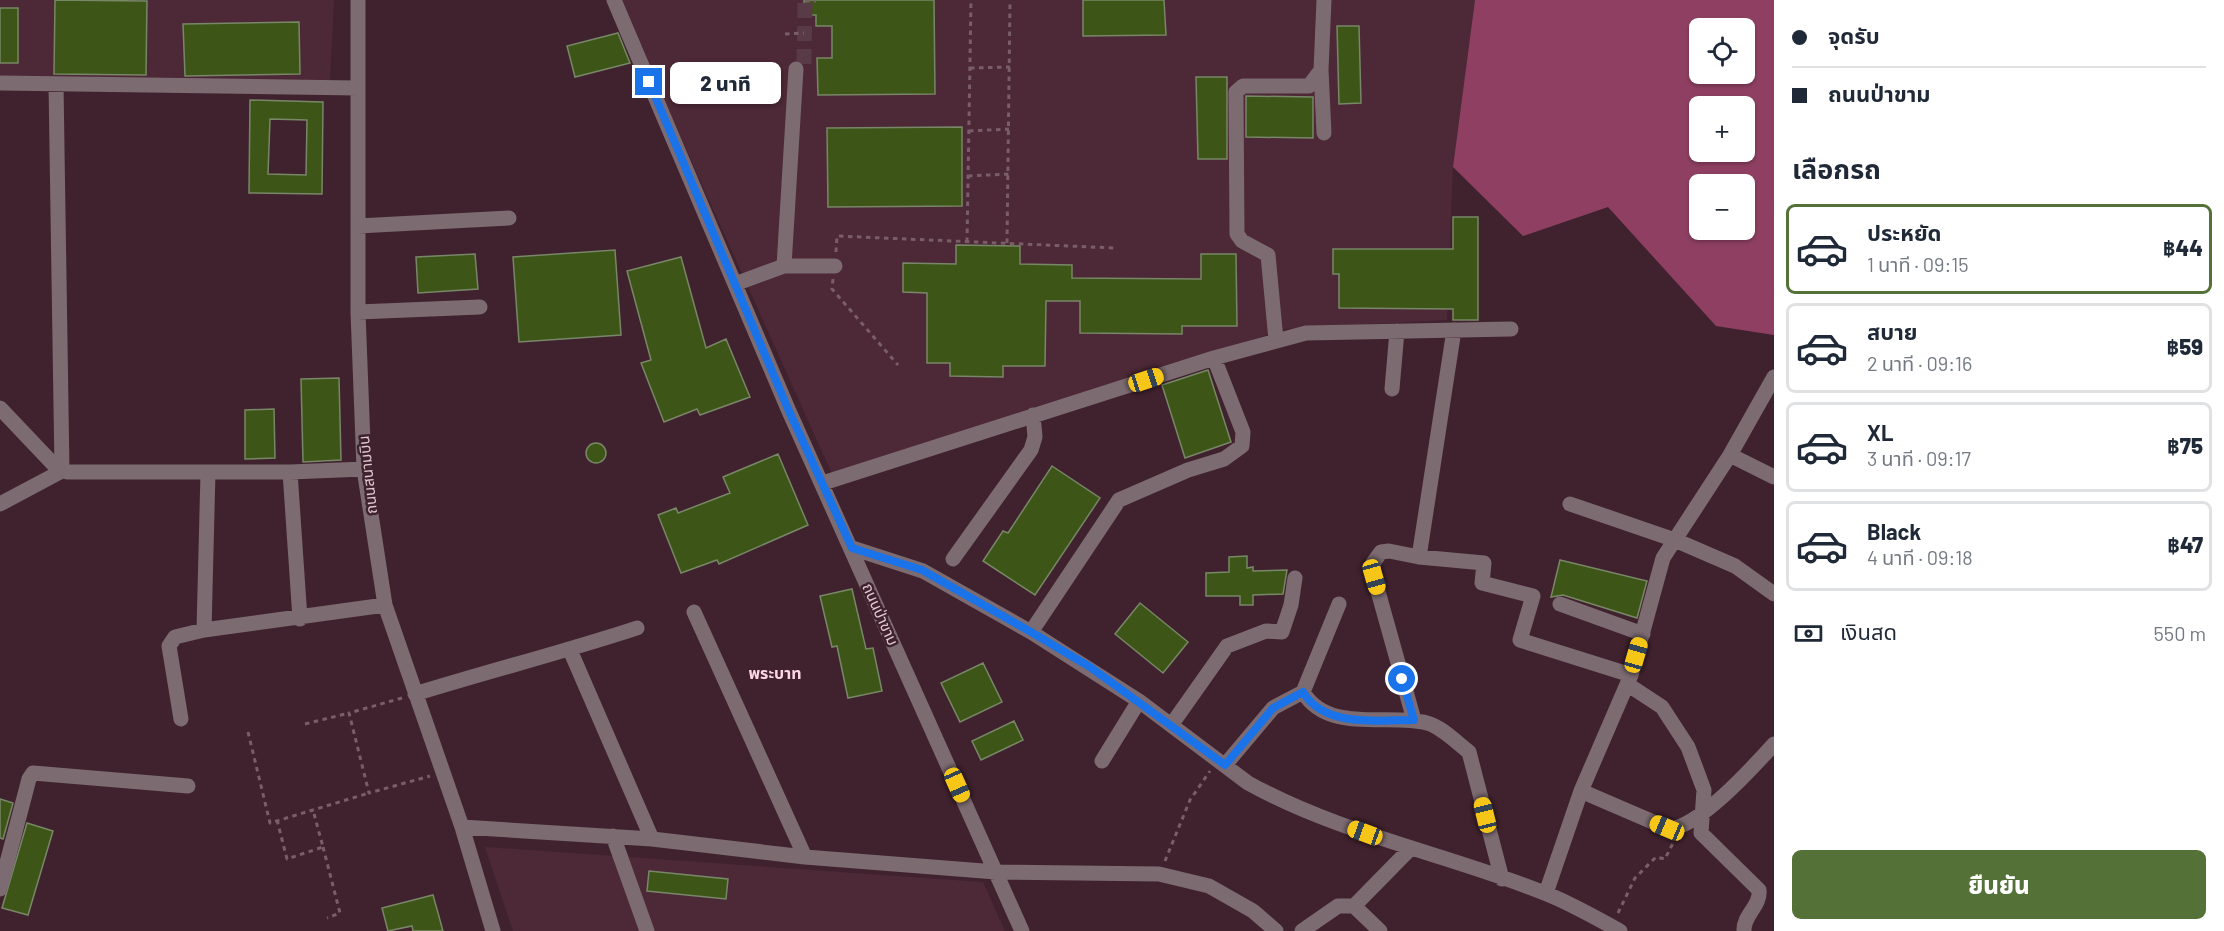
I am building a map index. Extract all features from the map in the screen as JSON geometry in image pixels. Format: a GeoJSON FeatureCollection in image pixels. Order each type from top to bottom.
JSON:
{"type":"FeatureCollection","features":[{"type":"Feature","properties":{"kind":"street","name":"ถนนสนามบิน"},"geometry":{"type":"LineString","coordinates":[[358,0],[358,312],[364,469],[385,605],[462,827],[493,931]]}},
{"type":"Feature","properties":{"kind":"street","name":"ถนนป่าขาม"},"geometry":{"type":"LineString","coordinates":[[614,0],[735,284],[1022,931]]}},
{"type":"Feature","properties":{"kind":"street"},"geometry":{"type":"LineString","coordinates":[[1324,0],[1321,70],[1324,133]]}},
{"type":"Feature","properties":{"kind":"street"},"geometry":{"type":"LineString","coordinates":[[784,267],[795,70]]}},
{"type":"Feature","properties":{"kind":"street"},"geometry":{"type":"LineString","coordinates":[[1276,340],[1268,255],[1242,241],[1237,234],[1236,92],[1243,86],[1309,86],[1321,70]]}},
{"type":"Feature","properties":{"kind":"street"},"geometry":{"type":"LineString","coordinates":[[0,82],[358,88]]}},
{"type":"Feature","properties":{"kind":"street"},"geometry":{"type":"LineString","coordinates":[[56,84],[62,471]]}},
{"type":"Feature","properties":{"kind":"street"},"geometry":{"type":"LineString","coordinates":[[358,226],[509,218]]}},
{"type":"Feature","properties":{"kind":"street"},"geometry":{"type":"LineString","coordinates":[[735,284],[784,267],[835,266]]}},
{"type":"Feature","properties":{"kind":"street"},"geometry":{"type":"LineString","coordinates":[[358,312],[480,307]]}},
{"type":"Feature","properties":{"kind":"street"},"geometry":{"type":"LineString","coordinates":[[823,483],[1214,358],[1306,333],[1511,329]]}},
{"type":"Feature","properties":{"kind":"street"},"geometry":{"type":"LineString","coordinates":[[1419,557],[1454,330]]}},
{"type":"Feature","properties":{"kind":"street"},"geometry":{"type":"LineString","coordinates":[[1392,389],[1397,332]]}},
{"type":"Feature","properties":{"kind":"street"},"geometry":{"type":"LineString","coordinates":[[1031,632],[1119,500],[1188,471],[1224,459],[1242,446],[1244,439],[1242,432],[1214,358]]}},
{"type":"Feature","properties":{"kind":"street"},"geometry":{"type":"LineString","coordinates":[[1546,893],[1581,791],[1629,679],[1663,558],[1730,455],[1774,377]]}},
{"type":"Feature","properties":{"kind":"street"},"geometry":{"type":"LineString","coordinates":[[0,408],[62,471]]}},
{"type":"Feature","properties":{"kind":"street"},"geometry":{"type":"LineString","coordinates":[[953,559],[1031,450],[1035,437],[1033,416]]}},
{"type":"Feature","properties":{"kind":"street"},"geometry":{"type":"LineString","coordinates":[[1730,455],[1774,477]]}},
{"type":"Feature","properties":{"kind":"street"},"geometry":{"type":"LineString","coordinates":[[0,504],[62,471],[290,472],[364,469]]}},
{"type":"Feature","properties":{"kind":"street"},"geometry":{"type":"LineString","coordinates":[[204,630],[208,472]]}},
{"type":"Feature","properties":{"kind":"street"},"geometry":{"type":"LineString","coordinates":[[290,472],[300,619]]}},
{"type":"Feature","properties":{"kind":"street"},"geometry":{"type":"LineString","coordinates":[[1570,504],[1675,540],[1735,566],[1774,594]]}},
{"type":"Feature","properties":{"kind":"street"},"geometry":{"type":"LineString","coordinates":[[852,548],[922,570],[1031,632],[1172,724],[1248,783],[1298,809],[1410,849],[1546,893],[1613,930]]}},
{"type":"Feature","properties":{"kind":"street"},"geometry":{"type":"LineString","coordinates":[[1414,720],[1373,563],[1381,552],[1389,551],[1419,557],[1484,563],[1482,583],[1533,596],[1520,640],[1629,679],[1662,706],[1688,747],[1704,790],[1705,810],[1701,833],[1759,890],[1760,898],[1744,925],[1744,931]]}},
{"type":"Feature","properties":{"kind":"street"},"geometry":{"type":"LineString","coordinates":[[1172,724],[1227,646],[1266,631],[1282,632],[1291,605],[1295,578]]}},
{"type":"Feature","properties":{"kind":"street"},"geometry":{"type":"LineString","coordinates":[[1222,763],[1273,708],[1303,692],[1339,604]]}},
{"type":"Feature","properties":{"kind":"street"},"geometry":{"type":"LineString","coordinates":[[1560,604],[1642,634]]}},
{"type":"Feature","properties":{"kind":"street"},"geometry":{"type":"LineString","coordinates":[[180,719],[169,646],[175,637],[204,630],[300,619],[385,605]]}},
{"type":"Feature","properties":{"kind":"street"},"geometry":{"type":"LineString","coordinates":[[694,612],[805,857]]}},
{"type":"Feature","properties":{"kind":"street"},"geometry":{"type":"LineString","coordinates":[[415,694],[512,663],[570,650],[637,628]]}},
{"type":"Feature","properties":{"kind":"street"},"geometry":{"type":"LineString","coordinates":[[570,650],[652,839]]}},
{"type":"Feature","properties":{"kind":"street"},"geometry":{"type":"LineString","coordinates":[[1303,692],[1313,705],[1347,720],[1414,720],[1431,724],[1469,752],[1502,879]]}},
{"type":"Feature","properties":{"kind":"street"},"geometry":{"type":"LineString","coordinates":[[1102,761],[1138,701]]}},
{"type":"Feature","properties":{"kind":"street"},"geometry":{"type":"LineString","coordinates":[[1581,791],[1667,828],[1680,828],[1721,798],[1774,744]]}},
{"type":"Feature","properties":{"kind":"street"},"geometry":{"type":"LineString","coordinates":[[0,889],[29,779],[33,773],[188,786]]}},
{"type":"Feature","properties":{"kind":"street"},"geometry":{"type":"LineString","coordinates":[[462,827],[652,839],[805,857],[996,872],[1159,874],[1209,886],[1253,911],[1276,931]]}},
{"type":"Feature","properties":{"kind":"street"},"geometry":{"type":"LineString","coordinates":[[613,836],[647,931]]}},
{"type":"Feature","properties":{"kind":"street"},"geometry":{"type":"LineString","coordinates":[[1354,906],[1410,849]]}},
{"type":"Feature","properties":{"kind":"street"},"geometry":{"type":"LineString","coordinates":[[1302,931],[1338,906],[1354,906],[1380,931]]}},
{"type":"Feature","properties":{"kind":"path"},"geometry":{"type":"LineString","coordinates":[[966,242],[971,0]]}},
{"type":"Feature","properties":{"kind":"path"},"geometry":{"type":"LineString","coordinates":[[1008,243],[1010,0]]}},
{"type":"Feature","properties":{"kind":"path"},"geometry":{"type":"LineString","coordinates":[[805,1],[816,1]]}},
{"type":"Feature","properties":{"kind":"path"},"geometry":{"type":"LineString","coordinates":[[785,34],[804,33]]}},
{"type":"Feature","properties":{"kind":"path"},"geometry":{"type":"LineString","coordinates":[[970,68],[1010,67]]}},
{"type":"Feature","properties":{"kind":"path"},"geometry":{"type":"LineString","coordinates":[[969,131],[1009,129]]}},
{"type":"Feature","properties":{"kind":"path"},"geometry":{"type":"LineString","coordinates":[[968,176],[1009,174]]}},
{"type":"Feature","properties":{"kind":"path"},"geometry":{"type":"LineString","coordinates":[[897,365],[832,289],[837,236],[1115,248]]}},
{"type":"Feature","properties":{"kind":"path"},"geometry":{"type":"LineString","coordinates":[[305,724],[415,694]]}},
{"type":"Feature","properties":{"kind":"path"},"geometry":{"type":"LineString","coordinates":[[349,713],[369,793]]}},
{"type":"Feature","properties":{"kind":"path"},"geometry":{"type":"LineString","coordinates":[[248,732],[270,823],[443,773]]}},
{"type":"Feature","properties":{"kind":"path"},"geometry":{"type":"LineString","coordinates":[[1159,874],[1190,800],[1222,763]]}},
{"type":"Feature","properties":{"kind":"path"},"geometry":{"type":"LineString","coordinates":[[313,810],[340,914],[327,918]]}},
{"type":"Feature","properties":{"kind":"path"},"geometry":{"type":"LineString","coordinates":[[277,820],[287,859],[323,847]]}},
{"type":"Feature","properties":{"kind":"path"},"geometry":{"type":"LineString","coordinates":[[1613,930],[1635,878],[1656,857],[1666,857],[1680,828]]}},
{"type":"Feature","properties":{"kind":"shaded area"},"geometry":{"type":"Polygon","coordinates":[[[0,0],[334,0],[330,80],[0,78],[0,0]]]}},
{"type":"Feature","properties":{"kind":"shaded area"},"geometry":{"type":"Polygon","coordinates":[[[619,0],[1475,0],[1453,167],[1447,320],[1286,329],[833,476],[619,0]]]}},
{"type":"Feature","properties":{"kind":"shaded area"},"geometry":{"type":"Polygon","coordinates":[[[1475,0],[1774,0],[1774,335],[1716,326],[1608,207],[1523,236],[1453,167],[1475,0]]]}},
{"type":"Feature","properties":{"kind":"shaded area"},"geometry":{"type":"Polygon","coordinates":[[[485,847],[983,882],[1005,931],[513,931],[485,847]]]}},
{"type":"Feature","properties":{"kind":"building"},"geometry":{"type":"Polygon","coordinates":[[[55,0],[147,1],[146,75],[54,74],[55,0]]]}},
{"type":"Feature","properties":{"kind":"building"},"geometry":{"type":"Polygon","coordinates":[[[804,0],[934,0],[935,94],[818,95],[817,58],[832,58],[832,26],[816,26],[816,15],[804,15],[804,0]]]}},
{"type":"Feature","properties":{"kind":"building"},"geometry":{"type":"Polygon","coordinates":[[[1083,0],[1164,0],[1166,35],[1083,36],[1083,0]]]}},
{"type":"Feature","properties":{"kind":"building"},"geometry":{"type":"Polygon","coordinates":[[[0,8],[18,8],[18,63],[0,63],[0,8]]]}},
{"type":"Feature","properties":{"kind":"building"},"geometry":{"type":"Polygon","coordinates":[[[299,22],[300,74],[185,76],[183,24],[299,22]]]}},
{"type":"Feature","properties":{"kind":"building"},"geometry":{"type":"Polygon","coordinates":[[[1337,26],[1359,26],[1361,103],[1339,104],[1337,26]]]}},
{"type":"Feature","properties":{"kind":"building"},"geometry":{"type":"Polygon","coordinates":[[[618,33],[630,63],[575,77],[567,46],[618,33]]]}},
{"type":"Feature","properties":{"kind":"building"},"geometry":{"type":"Polygon","coordinates":[[[1196,77],[1227,77],[1227,159],[1198,159],[1196,77]]]}},
{"type":"Feature","properties":{"kind":"building"},"geometry":{"type":"Polygon","coordinates":[[[1246,96],[1313,97],[1313,138],[1246,137],[1246,96]]]}},
{"type":"Feature","properties":{"kind":"building"},"geometry":{"type":"Polygon","coordinates":[[[250,100],[323,102],[322,194],[249,193],[250,100]],[[270,119],[268,174],[306,175],[307,120],[270,119]]]}},
{"type":"Feature","properties":{"kind":"building"},"geometry":{"type":"Polygon","coordinates":[[[962,127],[962,206],[828,207],[827,128],[962,127]]]}},
{"type":"Feature","properties":{"kind":"building"},"geometry":{"type":"Polygon","coordinates":[[[1453,217],[1478,217],[1478,320],[1453,320],[1453,309],[1339,308],[1339,274],[1333,274],[1333,249],[1453,249],[1453,217]]]}},
{"type":"Feature","properties":{"kind":"building"},"geometry":{"type":"Polygon","coordinates":[[[956,245],[1020,246],[1020,264],[1072,265],[1072,278],[1201,279],[1201,254],[1236,254],[1237,326],[1182,326],[1182,334],[1080,333],[1080,301],[1046,301],[1045,366],[1003,366],[1003,377],[950,376],[950,363],[927,363],[927,293],[903,292],[903,263],[956,264],[956,245]]]}},
{"type":"Feature","properties":{"kind":"building"},"geometry":{"type":"Polygon","coordinates":[[[615,250],[621,335],[519,342],[513,257],[615,250]]]}},
{"type":"Feature","properties":{"kind":"building"},"geometry":{"type":"Polygon","coordinates":[[[475,254],[478,289],[418,293],[416,257],[475,254]]]}},
{"type":"Feature","properties":{"kind":"building"},"geometry":{"type":"Polygon","coordinates":[[[681,257],[706,348],[726,339],[750,397],[700,415],[697,409],[664,422],[641,363],[651,360],[627,271],[681,257]]]}},
{"type":"Feature","properties":{"kind":"building"},"geometry":{"type":"Polygon","coordinates":[[[1208,370],[1231,442],[1185,458],[1162,385],[1208,370]]]}},
{"type":"Feature","properties":{"kind":"building"},"geometry":{"type":"Polygon","coordinates":[[[339,378],[341,460],[303,462],[301,379],[339,378]]]}},
{"type":"Feature","properties":{"kind":"building"},"geometry":{"type":"Polygon","coordinates":[[[274,409],[275,458],[245,459],[245,410],[274,409]]]}},
{"type":"Feature","properties":{"kind":"building"},"geometry":{"type":"Polygon","coordinates":[[[596,443],[603,446],[606,453],[603,460],[596,463],[589,460],[586,453],[589,446],[596,443]]]}},
{"type":"Feature","properties":{"kind":"building"},"geometry":{"type":"Polygon","coordinates":[[[778,454],[808,525],[719,564],[717,560],[681,573],[658,515],[676,508],[678,513],[730,493],[723,477],[778,454]]]}},
{"type":"Feature","properties":{"kind":"building"},"geometry":{"type":"Polygon","coordinates":[[[1052,466],[1100,498],[1035,595],[983,561],[1003,531],[1008,533],[1052,466]]]}},
{"type":"Feature","properties":{"kind":"building"},"geometry":{"type":"Polygon","coordinates":[[[1247,556],[1247,568],[1253,567],[1253,571],[1287,570],[1283,594],[1253,595],[1253,605],[1240,605],[1240,596],[1206,596],[1206,573],[1229,572],[1229,557],[1247,556]]]}},
{"type":"Feature","properties":{"kind":"building"},"geometry":{"type":"Polygon","coordinates":[[[1560,560],[1647,581],[1637,618],[1563,595],[1551,597],[1560,560]]]}},
{"type":"Feature","properties":{"kind":"building"},"geometry":{"type":"Polygon","coordinates":[[[852,589],[866,649],[873,648],[882,691],[848,698],[837,646],[832,647],[820,596],[852,589]]]}},
{"type":"Feature","properties":{"kind":"building"},"geometry":{"type":"Polygon","coordinates":[[[1140,603],[1188,642],[1163,673],[1115,634],[1140,603]]]}},
{"type":"Feature","properties":{"kind":"building"},"geometry":{"type":"Polygon","coordinates":[[[983,663],[1002,702],[960,722],[941,683],[983,663]]]}},
{"type":"Feature","properties":{"kind":"building"},"geometry":{"type":"Polygon","coordinates":[[[1014,721],[1023,740],[981,760],[972,741],[1014,721]]]}},
{"type":"Feature","properties":{"kind":"building"},"geometry":{"type":"Polygon","coordinates":[[[0,799],[13,803],[3,839],[0,838],[0,799]]]}},
{"type":"Feature","properties":{"kind":"building"},"geometry":{"type":"Polygon","coordinates":[[[27,823],[53,831],[28,915],[2,908],[27,823]]]}},
{"type":"Feature","properties":{"kind":"building"},"geometry":{"type":"Polygon","coordinates":[[[649,871],[728,879],[726,899],[647,891],[649,871]]]}},
{"type":"Feature","properties":{"kind":"building"},"geometry":{"type":"Polygon","coordinates":[[[433,895],[443,931],[413,931],[412,926],[388,931],[382,908],[433,895]]]}},
{"type":"Feature","properties":{"kind":"tunnel"},"geometry":{"type":"LineString","coordinates":[[804,64],[805,0]]}},
{"type":"Feature","properties":{"kind":"district","name":"พระบาท"},"geometry":{"type":"Point","coordinates":[775,672]}},
{"type":"Feature","properties":{"kind":"route"},"geometry":{"type":"LineString","coordinates":[[649,82],[788,409],[852,548],[922,570],[1031,632],[1090,667],[1172,724],[1225,765],[1273,708],[1303,692],[1313,705],[1347,720],[1414,720],[1402,679]]}}]}
